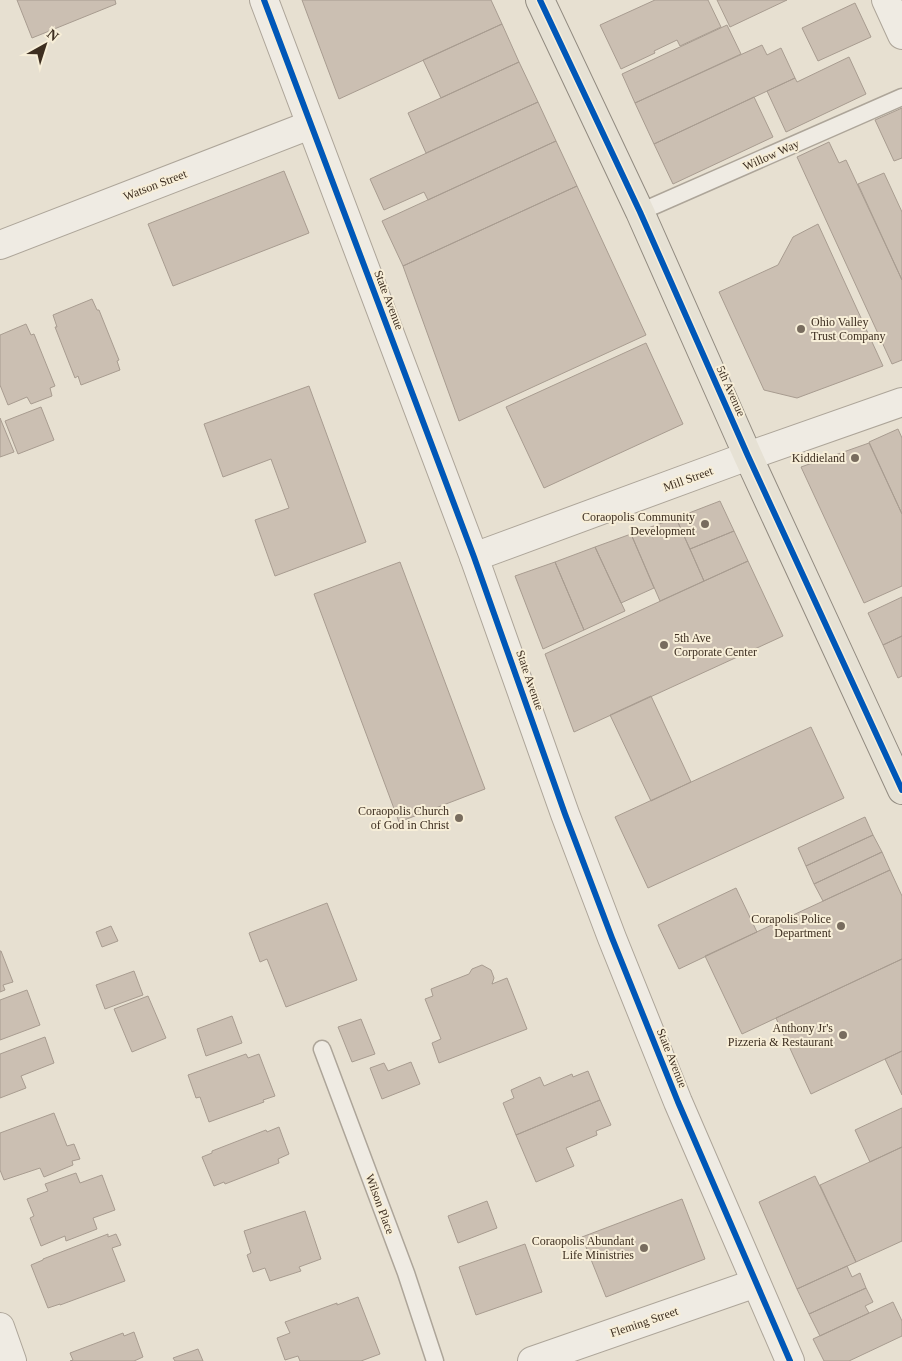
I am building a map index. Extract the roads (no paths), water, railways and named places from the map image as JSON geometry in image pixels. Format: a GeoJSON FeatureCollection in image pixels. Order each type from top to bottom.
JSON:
{"type":"FeatureCollection","features":[{"type":"Feature","properties":{"kind":"main road","name":"5th Avenue"},"geometry":{"type":"LineString","coordinates":[[540,0],[640,212],[748,456],[902,790]]}},
{"type":"Feature","properties":{"kind":"street","name":"State Avenue"},"geometry":{"type":"LineString","coordinates":[[264,0],[474,557],[565,814],[612,938],[678,1102],[790,1361]]}},
{"type":"Feature","properties":{"kind":"street"},"geometry":{"type":"LineString","coordinates":[[886,0],[902,35]]}},
{"type":"Feature","properties":{"kind":"street","name":"Watson Street"},"geometry":{"type":"LineString","coordinates":[[0,245],[310,125]]}},
{"type":"Feature","properties":{"kind":"street","name":"Mill Street"},"geometry":{"type":"LineString","coordinates":[[474,557],[748,456],[902,402]]}},
{"type":"Feature","properties":{"kind":"street","name":"Fleming Street"},"geometry":{"type":"LineString","coordinates":[[532,1361],[756,1283]]}},
{"type":"Feature","properties":{"kind":"street"},"geometry":{"type":"LineString","coordinates":[[0,1327],[12,1361]]}},
{"type":"Feature","properties":{"kind":"lane","name":"Willow Way"},"geometry":{"type":"LineString","coordinates":[[640,212],[902,97]]}},
{"type":"Feature","properties":{"kind":"lane","name":"Wilson Place"},"geometry":{"type":"LineString","coordinates":[[322,1049],[406,1273],[435,1361]]}},
{"type":"Feature","properties":{"kind":"place","name":"Ohio Valley Trust Company"},"geometry":{"type":"Point","coordinates":[801,329]}},
{"type":"Feature","properties":{"kind":"place","name":"Kiddieland"},"geometry":{"type":"Point","coordinates":[855,458]}},
{"type":"Feature","properties":{"kind":"place","name":"Coraopolis Community Development"},"geometry":{"type":"Point","coordinates":[705,524]}},
{"type":"Feature","properties":{"kind":"place","name":"5th Ave Corporate Center"},"geometry":{"type":"Point","coordinates":[664,645]}},
{"type":"Feature","properties":{"kind":"place","name":"Coraopolis Church of God in Christ"},"geometry":{"type":"Point","coordinates":[459,818]}},
{"type":"Feature","properties":{"kind":"place","name":"Corapolis Police Department"},"geometry":{"type":"Point","coordinates":[841,926]}},
{"type":"Feature","properties":{"kind":"place","name":"Anthony Jr's Pizzeria & Restaurant"},"geometry":{"type":"Point","coordinates":[843,1035]}},
{"type":"Feature","properties":{"kind":"place","name":"Coraopolis Abundant Life Ministries"},"geometry":{"type":"Point","coordinates":[644,1248]}}]}
